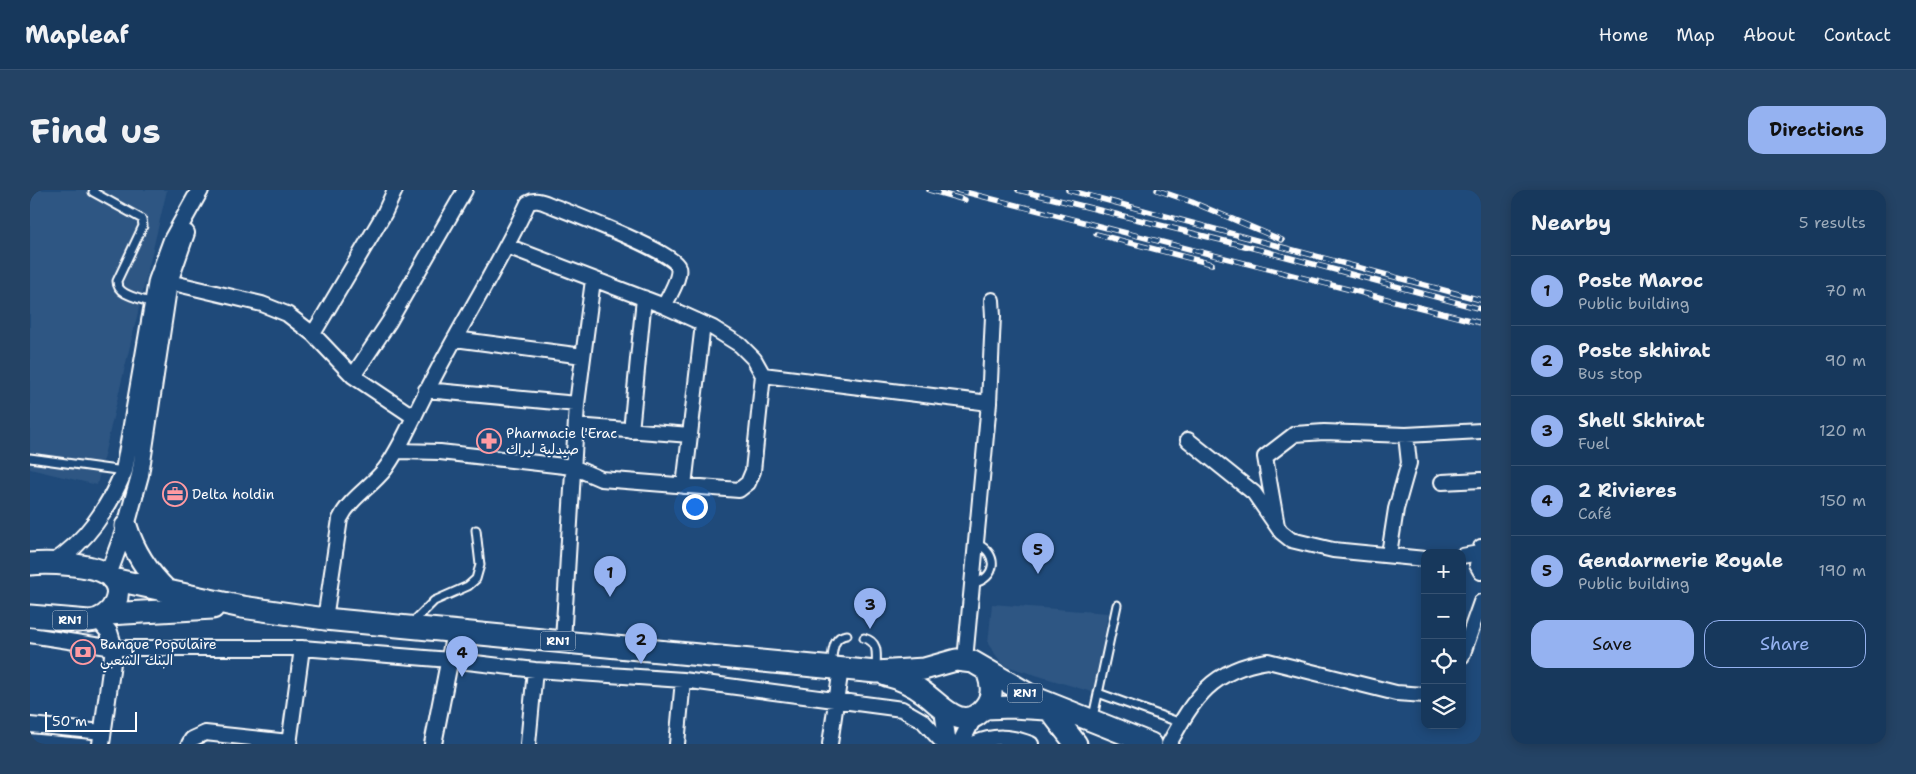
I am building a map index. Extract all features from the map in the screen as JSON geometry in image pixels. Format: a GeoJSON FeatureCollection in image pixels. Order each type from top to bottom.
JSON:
{"type":"FeatureCollection","features":[{"type":"Feature","properties":{"kind":"main road"},"geometry":{"type":"LineString","coordinates":[[126,526],[130,541],[146,568],[167,590]]}},
{"type":"Feature","properties":{"kind":"main road","name":"RN1"},"geometry":{"type":"LineString","coordinates":[[30,564],[52,564],[92,569],[110,577],[167,590],[242,606],[325,619],[876,672],[900,671],[956,662],[973,662],[1057,710],[1151,744]]}},
{"type":"Feature","properties":{"kind":"main road","name":"RN1"},"geometry":{"type":"LineString","coordinates":[[104,617],[117,597],[116,585],[110,577]]}},
{"type":"Feature","properties":{"kind":"main road","name":"RN1"},"geometry":{"type":"LineString","coordinates":[[30,616],[90,621],[104,617],[242,606]]}},
{"type":"Feature","properties":{"kind":"main road"},"geometry":{"type":"LineString","coordinates":[[940,707],[934,696],[936,677],[956,662]]}},
{"type":"Feature","properties":{"kind":"main road","name":"RN1"},"geometry":{"type":"LineString","coordinates":[[979,712],[992,690],[987,671]]}},
{"type":"Feature","properties":{"kind":"main road","name":"RN1"},"geometry":{"type":"LineString","coordinates":[[876,672],[909,684],[958,718],[979,712],[1012,707],[1057,710]]}},
{"type":"Feature","properties":{"kind":"main road"},"geometry":{"type":"LineString","coordinates":[[1057,710],[1076,744]]}},
{"type":"Feature","properties":{"kind":"street"},"geometry":{"type":"LineString","coordinates":[[52,564],[69,553],[96,524],[124,471],[152,303],[164,257],[200,190]]}},
{"type":"Feature","properties":{"kind":"street"},"geometry":{"type":"LineString","coordinates":[[313,334],[384,214],[395,190]]}},
{"type":"Feature","properties":{"kind":"street"},"geometry":{"type":"LineString","coordinates":[[353,376],[389,322],[465,190]]}},
{"type":"Feature","properties":{"kind":"street"},"geometry":{"type":"LineString","coordinates":[[325,619],[340,519],[349,504],[379,475],[398,450],[426,390],[508,246],[528,202],[538,200],[658,250],[676,262],[679,268],[678,275],[664,306]]}},
{"type":"Feature","properties":{"kind":"street"},"geometry":{"type":"LineString","coordinates":[[110,577],[140,475],[169,282],[188,225],[190,211]]}},
{"type":"Feature","properties":{"kind":"street"},"geometry":{"type":"LineString","coordinates":[[398,450],[440,452],[573,467],[601,480],[739,490],[748,483],[753,471],[763,375],[754,359],[740,345],[703,324],[664,306],[508,246]]}},
{"type":"Feature","properties":{"kind":"street"},"geometry":{"type":"LineString","coordinates":[[563,641],[577,404],[593,280]]}},
{"type":"Feature","properties":{"kind":"street"},"geometry":{"type":"LineString","coordinates":[[169,282],[262,304],[286,314],[313,334],[353,376],[414,417]]}},
{"type":"Feature","properties":{"kind":"street"},"geometry":{"type":"LineString","coordinates":[[631,430],[644,298]]}},
{"type":"Feature","properties":{"kind":"street"},"geometry":{"type":"LineString","coordinates":[[956,662],[973,584],[989,403],[992,300]]}},
{"type":"Feature","properties":{"kind":"street"},"geometry":{"type":"LineString","coordinates":[[684,486],[703,324]]}},
{"type":"Feature","properties":{"kind":"street"},"geometry":{"type":"LineString","coordinates":[[455,339],[583,356]]}},
{"type":"Feature","properties":{"kind":"street"},"geometry":{"type":"LineString","coordinates":[[763,375],[989,403]]}},
{"type":"Feature","properties":{"kind":"street"},"geometry":{"type":"LineString","coordinates":[[426,390],[577,404]]}},
{"type":"Feature","properties":{"kind":"street"},"geometry":{"type":"LineString","coordinates":[[576,426],[690,435]]}},
{"type":"Feature","properties":{"kind":"street"},"geometry":{"type":"LineString","coordinates":[[1277,526],[1265,457],[1295,434],[1324,432],[1406,435],[1481,431]]}},
{"type":"Feature","properties":{"kind":"street"},"geometry":{"type":"LineString","coordinates":[[1389,554],[1398,501],[1409,464],[1406,435]]}},
{"type":"Feature","properties":{"kind":"street"},"geometry":{"type":"LineString","coordinates":[[1188,440],[1254,493],[1285,537],[1297,543],[1333,550],[1421,558]]}},
{"type":"Feature","properties":{"kind":"street"},"geometry":{"type":"LineString","coordinates":[[1442,482],[1481,480]]}},
{"type":"Feature","properties":{"kind":"street"},"geometry":{"type":"LineString","coordinates":[[1466,555],[1480,550],[1477,565],[1481,572]]}},
{"type":"Feature","properties":{"kind":"street"},"geometry":{"type":"LineString","coordinates":[[1466,645],[1481,602]]}},
{"type":"Feature","properties":{"kind":"street"},"geometry":{"type":"LineString","coordinates":[[30,725],[102,738],[114,648],[104,617]]}},
{"type":"Feature","properties":{"kind":"street"},"geometry":{"type":"LineString","coordinates":[[433,744],[455,632]]}},
{"type":"Feature","properties":{"kind":"street"},"geometry":{"type":"LineString","coordinates":[[30,635],[114,648],[302,648],[450,660],[535,670],[683,680],[894,707],[909,712],[923,721],[946,744]]}},
{"type":"Feature","properties":{"kind":"street"},"geometry":{"type":"LineString","coordinates":[[189,744],[192,739],[205,733],[289,743],[302,648]]}},
{"type":"Feature","properties":{"kind":"street"},"geometry":{"type":"LineString","coordinates":[[1169,744],[1195,700],[1215,680],[1238,667],[1268,662],[1396,693],[1421,694]]}},
{"type":"Feature","properties":{"kind":"street"},"geometry":{"type":"LineString","coordinates":[[830,744],[838,700],[836,668]]}},
{"type":"Feature","properties":{"kind":"street"},"geometry":{"type":"LineString","coordinates":[[528,744],[535,670]]}},
{"type":"Feature","properties":{"kind":"street"},"geometry":{"type":"LineString","coordinates":[[678,744],[683,680]]}},
{"type":"Feature","properties":{"kind":"street"},"geometry":{"type":"LineString","coordinates":[[940,707],[946,744]]}},
{"type":"Feature","properties":{"kind":"street"},"geometry":{"type":"LineString","coordinates":[[960,744],[979,712]]}},
{"type":"Feature","properties":{"kind":"street"},"geometry":{"type":"LineString","coordinates":[[973,744],[984,739],[1004,737],[1031,744]]}},
{"type":"Feature","properties":{"kind":"lane"},"geometry":{"type":"LineString","coordinates":[[92,191],[142,219],[143,226],[117,280],[117,287],[121,292],[152,303]]}},
{"type":"Feature","properties":{"kind":"lane"},"geometry":{"type":"LineString","coordinates":[[30,458],[88,464],[124,471]]}},
{"type":"Feature","properties":{"kind":"lane"},"geometry":{"type":"LineString","coordinates":[[408,627],[434,601],[468,586],[476,579],[480,565],[476,530]]}},
{"type":"Feature","properties":{"kind":"lane"},"geometry":{"type":"LineString","coordinates":[[1091,722],[1117,605]]}},
{"type":"Feature","properties":{"kind":"lane"},"geometry":{"type":"LineString","coordinates":[[836,668],[835,642],[840,637],[847,635]]}},
{"type":"Feature","properties":{"kind":"lane"},"geometry":{"type":"LineString","coordinates":[[864,638],[872,641],[876,648],[876,672]]}},
{"type":"Feature","properties":{"kind":"lane"},"geometry":{"type":"LineString","coordinates":[[1098,693],[1181,723]]}},
{"type":"Feature","properties":{"kind":"shaded area"},"geometry":{"type":"Polygon","coordinates":[[[30,190],[167,190],[97,485],[30,469],[30,190]]]}},
{"type":"Feature","properties":{"kind":"shaded area"},"geometry":{"type":"Polygon","coordinates":[[[992,604],[1108,613],[1095,693],[1003,665],[988,644],[992,604]]]}},
{"type":"Feature","properties":{"kind":"railway"},"geometry":{"type":"LineString","coordinates":[[929,190],[965,200]]}},
{"type":"Feature","properties":{"kind":"railway"},"geometry":{"type":"LineString","coordinates":[[957,190],[1481,323]]}},
{"type":"Feature","properties":{"kind":"railway"},"geometry":{"type":"LineString","coordinates":[[1018,190],[1261,250],[1481,309]]}},
{"type":"Feature","properties":{"kind":"railway"},"geometry":{"type":"LineString","coordinates":[[1068,190],[1481,300]]}},
{"type":"Feature","properties":{"kind":"railway"},"geometry":{"type":"LineString","coordinates":[[1157,190],[1192,202],[1282,240]]}},
{"type":"Feature","properties":{"kind":"railway"},"geometry":{"type":"LineString","coordinates":[[1096,234],[1212,264]]}},
{"type":"Feature","properties":{"kind":"place","name":"Pharmacie l'Erac صيدلية ليراك"},"geometry":{"type":"Point","coordinates":[489,441]}},
{"type":"Feature","properties":{"kind":"place","name":"Delta holdin"},"geometry":{"type":"Point","coordinates":[175,494]}},
{"type":"Feature","properties":{"kind":"place","name":"Gendarmerie Royale"},"geometry":{"type":"Point","coordinates":[1038,574]}},
{"type":"Feature","properties":{"kind":"place","name":"Poste Maroc"},"geometry":{"type":"Point","coordinates":[610,597]}},
{"type":"Feature","properties":{"kind":"place","name":"Shell Skhirat"},"geometry":{"type":"Point","coordinates":[870,629]}},
{"type":"Feature","properties":{"kind":"place","name":"Banque Populaire البنك الشعبي"},"geometry":{"type":"Point","coordinates":[83,652]}},
{"type":"Feature","properties":{"kind":"place","name":"Poste skhirat"},"geometry":{"type":"Point","coordinates":[641,664]}},
{"type":"Feature","properties":{"kind":"place","name":"2 Rivieres"},"geometry":{"type":"Point","coordinates":[462,677]}}]}
